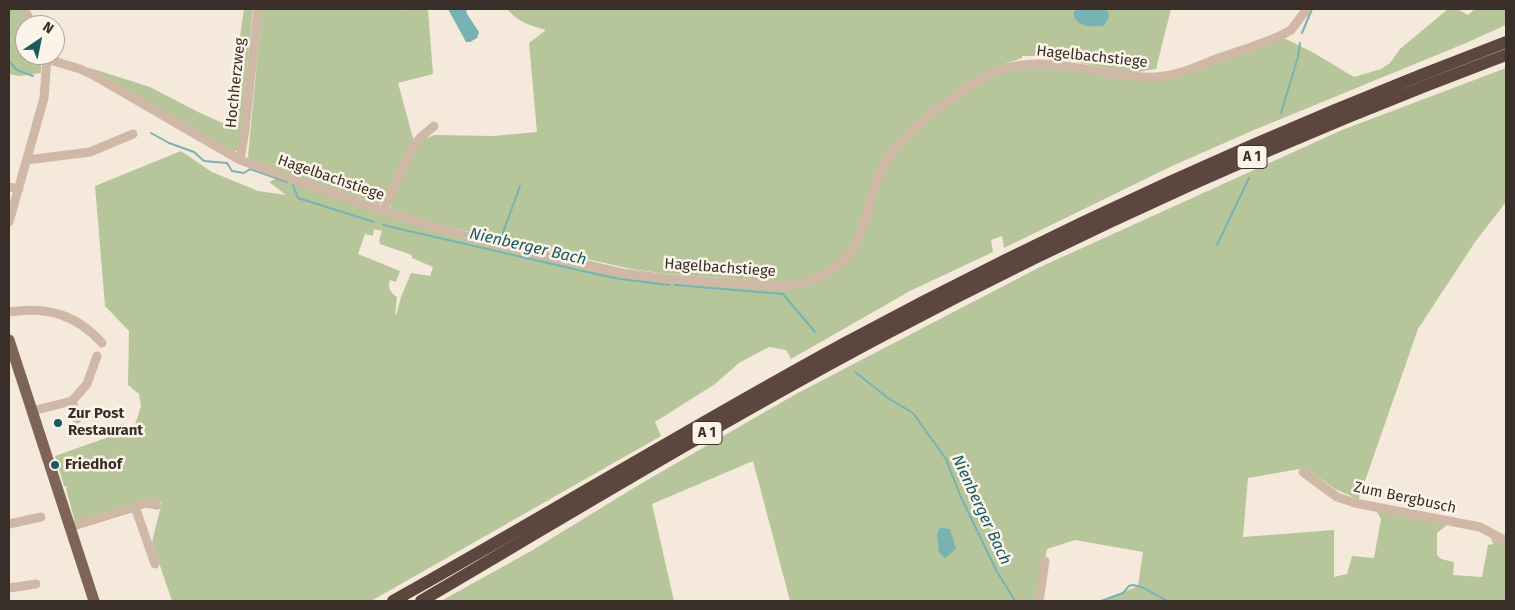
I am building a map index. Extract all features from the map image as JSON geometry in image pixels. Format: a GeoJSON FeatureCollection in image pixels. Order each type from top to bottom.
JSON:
{"type":"FeatureCollection","features":[{"type":"Feature","properties":{"kind":"highway","name":"A 1"},"geometry":{"type":"LineString","coordinates":[[421,601],[773,396],[1096,216],[1259,142],[1506,42]]}},
{"type":"Feature","properties":{"kind":"highway","name":"A 1"},"geometry":{"type":"LineString","coordinates":[[393,601],[779,380],[926,300],[1114,220],[1250,158],[1506,55]]}},
{"type":"Feature","properties":{"kind":"main road"},"geometry":{"type":"LineString","coordinates":[[9,340],[94,601]]}},
{"type":"Feature","properties":{"kind":"street","name":"Hochherzweg"},"geometry":{"type":"LineString","coordinates":[[240,160],[258,9]]}},
{"type":"Feature","properties":{"kind":"street","name":"Hagelbachstiege"},"geometry":{"type":"LineString","coordinates":[[65,64],[95,76],[240,160],[383,211],[480,240],[622,273],[671,279],[780,286],[805,283],[835,268],[850,254],[862,233],[881,171],[898,144],[924,121],[982,78],[1013,65],[1034,63],[1144,77],[1173,74],[1280,36],[1291,30],[1307,9]]}},
{"type":"Feature","properties":{"kind":"street"},"geometry":{"type":"LineString","coordinates":[[9,222],[44,98],[46,65]]}},
{"type":"Feature","properties":{"kind":"street"},"geometry":{"type":"LineString","coordinates":[[383,211],[411,149],[434,126]]}},
{"type":"Feature","properties":{"kind":"street"},"geometry":{"type":"LineString","coordinates":[[28,160],[90,152],[133,134]]}},
{"type":"Feature","properties":{"kind":"street"},"geometry":{"type":"LineString","coordinates":[[9,188],[19,189]]}},
{"type":"Feature","properties":{"kind":"street"},"geometry":{"type":"LineString","coordinates":[[9,312],[32,309],[56,312],[82,325],[102,343]]}},
{"type":"Feature","properties":{"kind":"street"},"geometry":{"type":"LineString","coordinates":[[32,411],[72,401],[87,384],[97,356]]}},
{"type":"Feature","properties":{"kind":"street"},"geometry":{"type":"LineString","coordinates":[[72,401],[77,419]]}},
{"type":"Feature","properties":{"kind":"street","name":"Zum Bergbusch"},"geometry":{"type":"LineString","coordinates":[[1303,472],[1337,497],[1354,503],[1480,527],[1506,541]]}},
{"type":"Feature","properties":{"kind":"street"},"geometry":{"type":"LineString","coordinates":[[70,527],[145,503],[157,505]]}},
{"type":"Feature","properties":{"kind":"street"},"geometry":{"type":"LineString","coordinates":[[135,506],[155,564]]}},
{"type":"Feature","properties":{"kind":"street"},"geometry":{"type":"LineString","coordinates":[[9,524],[41,517]]}},
{"type":"Feature","properties":{"kind":"street"},"geometry":{"type":"LineString","coordinates":[[1038,601],[1045,561]]}},
{"type":"Feature","properties":{"kind":"street"},"geometry":{"type":"LineString","coordinates":[[9,588],[36,584]]}},
{"type":"Feature","properties":{"kind":"green space"},"geometry":{"type":"Polygon","coordinates":[[[9,9],[19,9],[24,15],[15,15],[15,65],[41,65],[41,73],[20,76],[9,74],[9,9]]]}},
{"type":"Feature","properties":{"kind":"green space"},"geometry":{"type":"Polygon","coordinates":[[[244,9],[253,9],[239,149],[234,152],[87,67],[150,87],[227,125],[244,9]]]}},
{"type":"Feature","properties":{"kind":"green space"},"geometry":{"type":"Polygon","coordinates":[[[262,9],[428,9],[433,74],[398,83],[414,142],[404,157],[380,205],[249,159],[262,9]]]}},
{"type":"Feature","properties":{"kind":"green space"},"geometry":{"type":"Polygon","coordinates":[[[507,9],[1075,9],[1086,25],[1099,27],[1108,17],[1109,14],[1106,9],[1171,9],[1156,69],[1132,73],[1043,56],[1022,56],[1022,58],[994,68],[963,86],[900,137],[852,245],[839,261],[820,275],[795,283],[668,274],[631,269],[433,223],[390,209],[410,156],[423,140],[434,135],[493,136],[537,132],[529,43],[546,30],[520,20],[507,9]]]}},
{"type":"Feature","properties":{"kind":"green space"},"geometry":{"type":"Polygon","coordinates":[[[1448,9],[1457,9],[1468,15],[1475,9],[1506,9],[1506,25],[1466,43],[1254,130],[1172,166],[1004,248],[1002,236],[991,240],[993,252],[910,291],[791,359],[786,350],[769,347],[765,349],[739,363],[715,384],[655,422],[661,436],[371,601],[172,601],[152,542],[162,502],[149,500],[75,522],[67,487],[64,486],[55,456],[134,428],[141,406],[139,394],[128,385],[129,331],[105,306],[95,186],[181,151],[212,172],[258,191],[286,195],[269,182],[279,177],[355,204],[640,278],[805,283],[850,254],[892,153],[955,97],[1013,65],[1153,77],[1280,36],[1314,53],[1354,77],[1381,69],[1390,63],[1400,49],[1448,9]],[[374,229],[373,236],[365,234],[358,254],[400,271],[396,282],[390,280],[389,283],[390,290],[397,297],[396,315],[411,273],[430,276],[433,267],[412,258],[412,255],[380,244],[382,231],[374,229]]]}},
{"type":"Feature","properties":{"kind":"green space"},"geometry":{"type":"Polygon","coordinates":[[[1506,68],[1506,202],[1475,242],[1418,329],[1358,501],[1335,489],[1305,468],[1248,478],[1243,537],[1334,530],[1334,577],[1347,574],[1352,556],[1374,558],[1381,519],[1376,510],[1447,525],[1437,533],[1437,555],[1441,559],[1454,562],[1453,575],[1482,577],[1488,545],[1493,544],[1491,538],[1506,546],[1506,601],[1103,601],[1138,586],[1143,552],[1075,540],[1047,549],[1037,601],[790,601],[753,461],[652,504],[674,601],[441,601],[531,551],[642,483],[796,394],[1038,268],[1342,130],[1506,68]]]}},
{"type":"Feature","properties":{"kind":"water"},"geometry":{"type":"Polygon","coordinates":[[[448,9],[466,9],[467,14],[479,32],[477,38],[466,42],[448,9]]]}},
{"type":"Feature","properties":{"kind":"water"},"geometry":{"type":"Polygon","coordinates":[[[1075,9],[1106,9],[1109,13],[1109,18],[1103,26],[1087,26],[1075,19],[1075,9]]]}},
{"type":"Feature","properties":{"kind":"water"},"geometry":{"type":"Polygon","coordinates":[[[939,529],[950,529],[956,549],[945,558],[939,553],[937,535],[939,529]]]}},
{"type":"Feature","properties":{"kind":"waterway"},"geometry":{"type":"LineString","coordinates":[[1302,33],[1312,9]]}},
{"type":"Feature","properties":{"kind":"waterway"},"geometry":{"type":"LineString","coordinates":[[1281,113],[1298,57],[1300,43]]}},
{"type":"Feature","properties":{"kind":"waterway","name":"Nienberger Bach"},"geometry":{"type":"LineString","coordinates":[[9,61],[17,70],[33,76]]}},
{"type":"Feature","properties":{"kind":"waterway","name":"Nienberger Bach"},"geometry":{"type":"LineString","coordinates":[[151,133],[169,143],[194,152],[204,161],[227,163],[232,171],[244,173],[250,169],[287,182]]}},
{"type":"Feature","properties":{"kind":"waterway"},"geometry":{"type":"LineString","coordinates":[[1217,245],[1249,178]]}},
{"type":"Feature","properties":{"kind":"waterway","name":"Nienberger Bach"},"geometry":{"type":"LineString","coordinates":[[293,185],[298,198],[374,222]]}},
{"type":"Feature","properties":{"kind":"waterway"},"geometry":{"type":"LineString","coordinates":[[501,238],[520,186]]}},
{"type":"Feature","properties":{"kind":"waterway","name":"Nienberger Bach"},"geometry":{"type":"LineString","coordinates":[[383,225],[620,279],[669,285]]}},
{"type":"Feature","properties":{"kind":"waterway","name":"Nienberger Bach"},"geometry":{"type":"LineString","coordinates":[[675,285],[783,294],[815,332]]}},
{"type":"Feature","properties":{"kind":"waterway","name":"Nienberger Bach"},"geometry":{"type":"LineString","coordinates":[[855,372],[888,398],[913,413],[946,459],[960,495],[996,570],[1015,601]]}},
{"type":"Feature","properties":{"kind":"waterway","name":"Nienberger Bach"},"geometry":{"type":"LineString","coordinates":[[1101,601],[1123,593],[1129,586],[1133,585],[1142,587],[1167,601]]}},
{"type":"Feature","properties":{"kind":"place","name":"Zur Post Restaurant"},"geometry":{"type":"Point","coordinates":[58,423]}},
{"type":"Feature","properties":{"kind":"place","name":"Friedhof"},"geometry":{"type":"Point","coordinates":[55,465]}}]}
